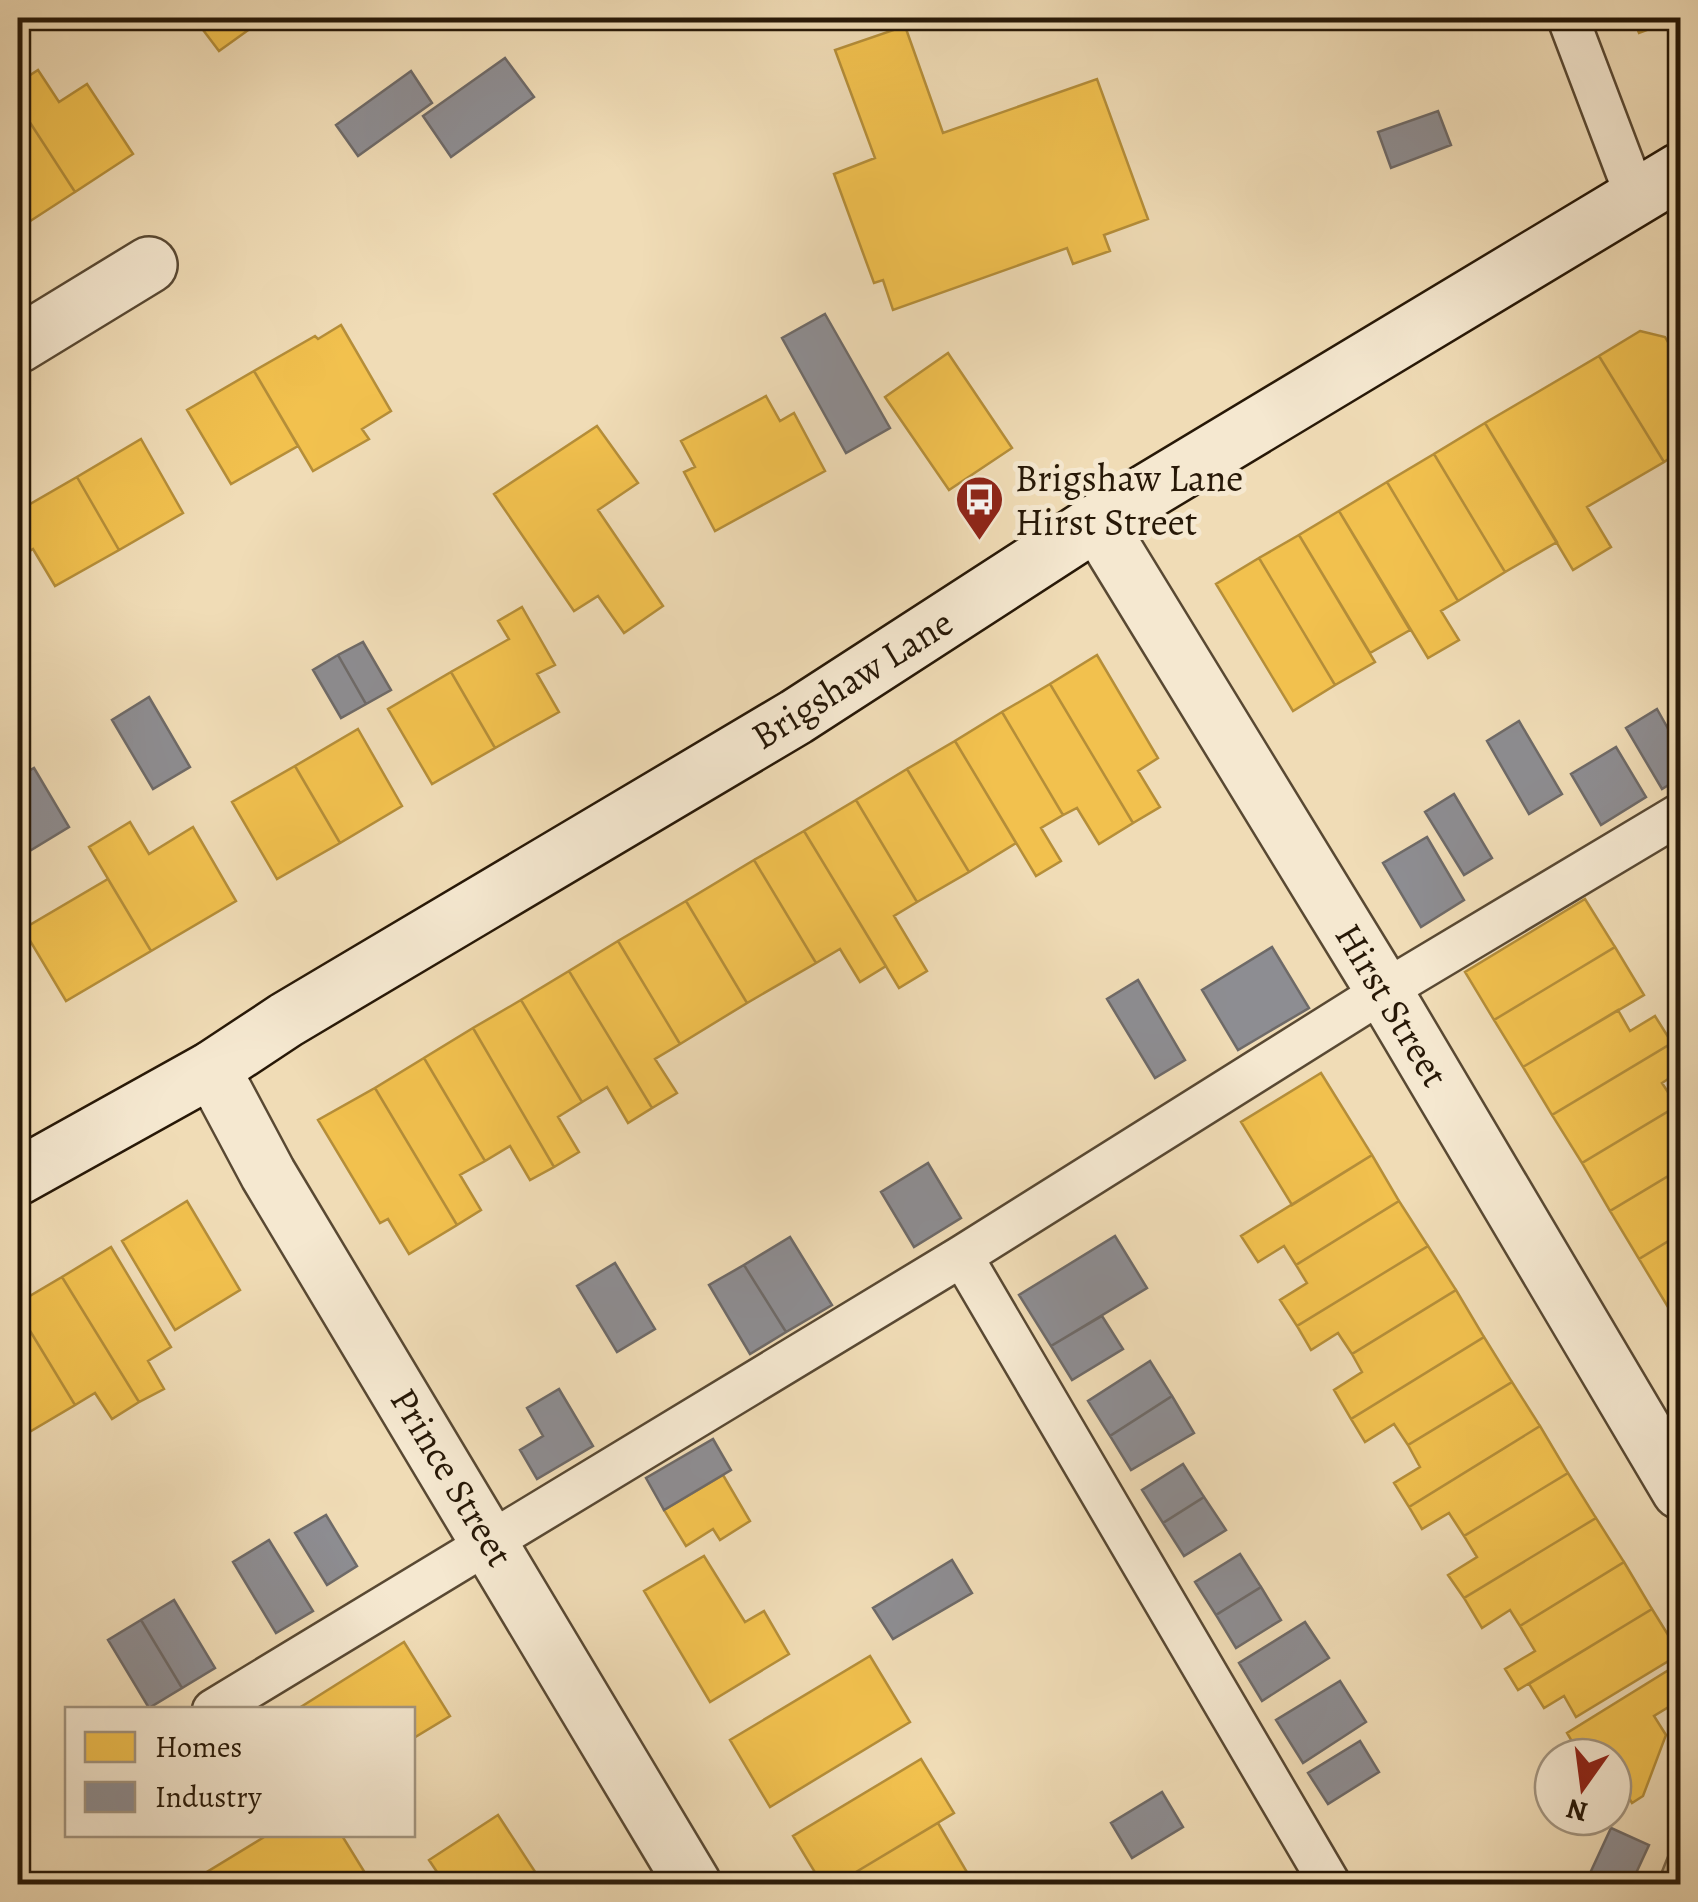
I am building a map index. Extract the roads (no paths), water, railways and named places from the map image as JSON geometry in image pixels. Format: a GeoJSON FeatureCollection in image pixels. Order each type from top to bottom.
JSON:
{"type":"FeatureCollection","features":[{"type":"Feature","properties":{"kind":"street","name":"Brigshaw Lane"},"geometry":{"type":"LineString","coordinates":[[18,1177],[212,1068],[796,716],[1096,522],[1658,184]]}},
{"type":"Feature","properties":{"kind":"street"},"geometry":{"type":"LineString","coordinates":[[18,345],[149,265]]}},
{"type":"Feature","properties":{"kind":"street","name":"Hirst Street"},"geometry":{"type":"LineString","coordinates":[[1096,522],[1384,991],[1680,1492]]}},
{"type":"Feature","properties":{"kind":"street","name":"Prince Street"},"geometry":{"type":"LineString","coordinates":[[212,1068],[268,1174],[693,1884]]}},
{"type":"Feature","properties":{"kind":"lane"},"geometry":{"type":"LineString","coordinates":[[1568,18],[1658,184]]}},
{"type":"Feature","properties":{"kind":"lane"},"geometry":{"type":"LineString","coordinates":[[217,1707],[962,1256],[1384,991],[1680,814]]}},
{"type":"Feature","properties":{"kind":"lane"},"geometry":{"type":"LineString","coordinates":[[962,1256],[1330,1884]]}},
{"type":"Feature","properties":{"kind":"place","name":"Brigshaw Lane Hirst Street"},"geometry":{"type":"Point","coordinates":[980,542]}}]}
